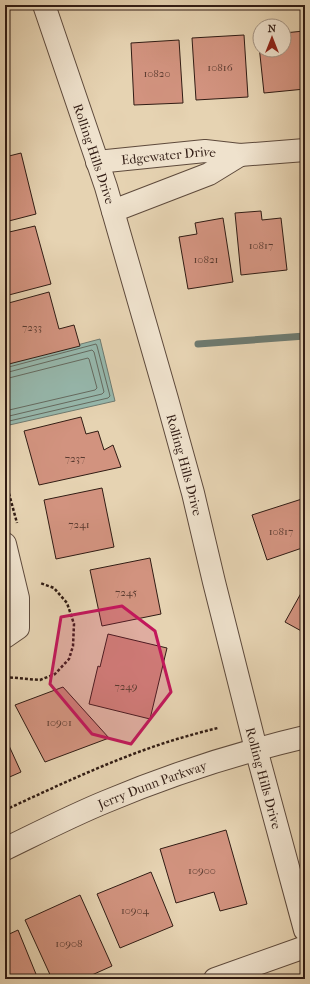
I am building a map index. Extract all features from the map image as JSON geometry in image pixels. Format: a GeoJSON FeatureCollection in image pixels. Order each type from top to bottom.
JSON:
{"type":"FeatureCollection","features":[{"type":"Feature","properties":{"kind":"street","name":"Rolling Hills Drive"},"geometry":{"type":"LineString","coordinates":[[44,5],[113,210],[193,493],[256,749],[305,930]]}},
{"type":"Feature","properties":{"kind":"street","name":"Edgewater Drive"},"geometry":{"type":"LineString","coordinates":[[97,162],[205,151],[240,155],[305,150]]}},
{"type":"Feature","properties":{"kind":"street","name":"Edgewater Drive"},"geometry":{"type":"LineString","coordinates":[[113,210],[209,174],[240,155]]}},
{"type":"Feature","properties":{"kind":"street"},"geometry":{"type":"LineString","coordinates":[[5,544],[18,598],[11,633]]}},
{"type":"Feature","properties":{"kind":"street","name":"Jerry Dunn Parkway"},"geometry":{"type":"LineString","coordinates":[[5,849],[104,802],[178,774],[256,749],[305,737]]}},
{"type":"Feature","properties":{"kind":"street"},"geometry":{"type":"LineString","coordinates":[[215,979],[305,947]]}},
{"type":"Feature","properties":{"kind":"path"},"geometry":{"type":"LineString","coordinates":[[5,810],[76,778],[138,753],[177,739],[218,728]]}},
{"type":"Feature","properties":{"kind":"highlighted area"},"geometry":{"type":"Polygon","coordinates":[[[122,606],[155,631],[171,692],[131,744],[92,734],[50,684],[61,617],[122,606]]]}},
{"type":"Feature","properties":{"kind":"water"},"geometry":{"type":"Polygon","coordinates":[[[100,339],[115,401],[5,426],[5,364],[100,339]]]}},
{"type":"Feature","properties":{"kind":"building"},"geometry":{"type":"Polygon","coordinates":[[[304,31],[305,89],[264,93],[260,58],[292,58],[292,32],[304,31]]]}},
{"type":"Feature","properties":{"kind":"building"},"geometry":{"type":"Polygon","coordinates":[[[244,35],[248,97],[196,100],[192,38],[244,35]]]}},
{"type":"Feature","properties":{"kind":"building"},"geometry":{"type":"Polygon","coordinates":[[[179,40],[183,103],[134,105],[131,43],[179,40]]]}},
{"type":"Feature","properties":{"kind":"building"},"geometry":{"type":"Polygon","coordinates":[[[21,153],[36,214],[5,222],[5,157],[21,153]]]}},
{"type":"Feature","properties":{"kind":"building"},"geometry":{"type":"Polygon","coordinates":[[[261,211],[262,220],[281,218],[287,270],[241,275],[235,213],[261,211]]]}},
{"type":"Feature","properties":{"kind":"building"},"geometry":{"type":"Polygon","coordinates":[[[223,218],[233,282],[188,289],[179,237],[197,234],[195,223],[223,218]]]}},
{"type":"Feature","properties":{"kind":"building"},"geometry":{"type":"Polygon","coordinates":[[[35,226],[51,284],[5,296],[5,233],[35,226]]]}},
{"type":"Feature","properties":{"kind":"building"},"geometry":{"type":"Polygon","coordinates":[[[49,292],[59,329],[74,325],[80,346],[5,365],[5,304],[49,292]]]}},
{"type":"Feature","properties":{"kind":"building"},"geometry":{"type":"Polygon","coordinates":[[[81,417],[86,434],[98,431],[104,450],[113,445],[121,467],[39,485],[24,431],[81,417]]]}},
{"type":"Feature","properties":{"kind":"building"},"geometry":{"type":"Polygon","coordinates":[[[102,488],[114,547],[56,559],[44,500],[102,488]]]}},
{"type":"Feature","properties":{"kind":"building"},"geometry":{"type":"Polygon","coordinates":[[[305,498],[305,547],[267,560],[252,515],[305,498]]]}},
{"type":"Feature","properties":{"kind":"building"},"geometry":{"type":"Polygon","coordinates":[[[150,558],[161,614],[102,626],[90,570],[150,558]]]}},
{"type":"Feature","properties":{"kind":"building"},"geometry":{"type":"Polygon","coordinates":[[[305,586],[305,633],[285,622],[305,586]]]}},
{"type":"Feature","properties":{"kind":"building"},"geometry":{"type":"Polygon","coordinates":[[[108,634],[167,648],[150,719],[89,704],[98,666],[100,667],[108,634]]]}},
{"type":"Feature","properties":{"kind":"building"},"geometry":{"type":"Polygon","coordinates":[[[63,687],[109,738],[45,762],[15,705],[63,687]]]}},
{"type":"Feature","properties":{"kind":"building"},"geometry":{"type":"Polygon","coordinates":[[[5,737],[21,772],[5,779],[5,737]]]}},
{"type":"Feature","properties":{"kind":"building"},"geometry":{"type":"Polygon","coordinates":[[[226,830],[247,904],[220,911],[214,892],[176,903],[160,849],[226,830]]]}},
{"type":"Feature","properties":{"kind":"building"},"geometry":{"type":"Polygon","coordinates":[[[151,872],[173,926],[120,948],[97,894],[151,872]]]}},
{"type":"Feature","properties":{"kind":"building"},"geometry":{"type":"Polygon","coordinates":[[[80,895],[112,966],[83,979],[52,979],[25,920],[80,895]]]}},
{"type":"Feature","properties":{"kind":"building"},"geometry":{"type":"Polygon","coordinates":[[[18,930],[38,979],[5,979],[5,936],[18,930]]]}},
{"type":"Feature","properties":{"kind":"waterway"},"geometry":{"type":"LineString","coordinates":[[198,344],[305,336]]}}]}
